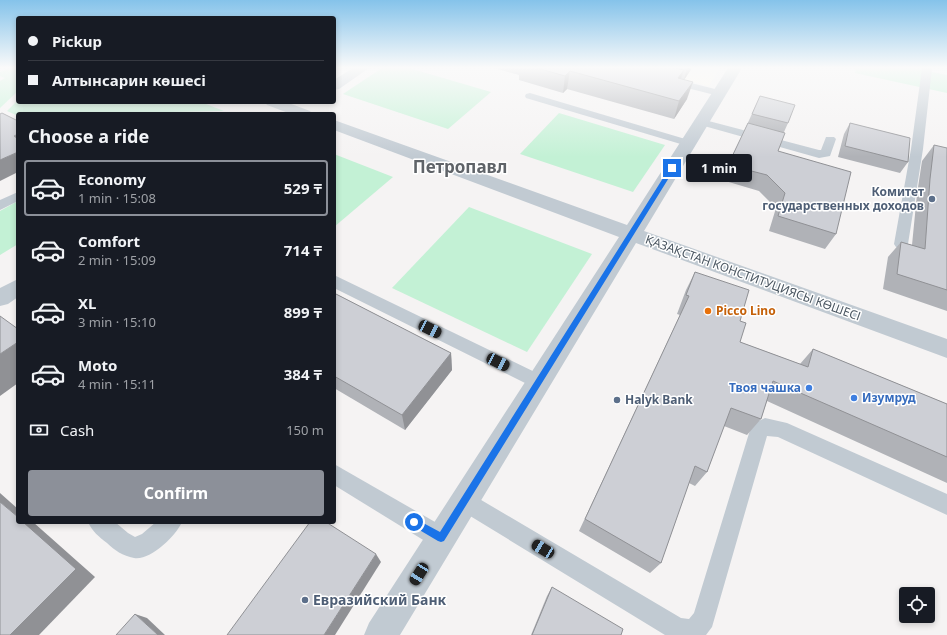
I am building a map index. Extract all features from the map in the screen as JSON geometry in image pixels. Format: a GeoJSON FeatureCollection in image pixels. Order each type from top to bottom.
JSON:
{"type":"FeatureCollection","features":[{"type":"Feature","properties":{"kind":"street"},"geometry":{"type":"LineString","coordinates":[[381,635],[717,98]]}},
{"type":"Feature","properties":{"kind":"street"},"geometry":{"type":"LineString","coordinates":[[276,104],[294,112]]}},
{"type":"Feature","properties":{"kind":"street"},"geometry":{"type":"LineString","coordinates":[[297,112],[307,104]]}},
{"type":"Feature","properties":{"kind":"street","name":"ҚАЗАҚСТАН КОНСТИТУЦИЯСЫ КӨШЕСІ"},"geometry":{"type":"LineString","coordinates":[[336,126],[947,349]]}},
{"type":"Feature","properties":{"kind":"street"},"geometry":{"type":"LineString","coordinates":[[0,298],[16,288]]}},
{"type":"Feature","properties":{"kind":"lane"},"geometry":{"type":"LineString","coordinates":[[535,98],[688,143]]}},
{"type":"Feature","properties":{"kind":"lane"},"geometry":{"type":"LineString","coordinates":[[901,244],[917,149],[923,98]]}},
{"type":"Feature","properties":{"kind":"lane"},"geometry":{"type":"LineString","coordinates":[[702,122],[819,154],[826,153],[830,139]]}},
{"type":"Feature","properties":{"kind":"lane"},"geometry":{"type":"LineString","coordinates":[[917,149],[932,153]]}},
{"type":"Feature","properties":{"kind":"lane"},"geometry":{"type":"LineString","coordinates":[[0,206],[16,197]]}},
{"type":"Feature","properties":{"kind":"lane"},"geometry":{"type":"LineString","coordinates":[[336,282],[539,382]]}},
{"type":"Feature","properties":{"kind":"lane"},"geometry":{"type":"LineString","coordinates":[[464,501],[676,628],[685,631],[693,631],[700,626],[704,619],[757,436],[759,430],[765,427],[780,429],[947,505]]}},
{"type":"Feature","properties":{"kind":"lane"},"geometry":{"type":"LineString","coordinates":[[336,475],[441,538]]}},
{"type":"Feature","properties":{"kind":"lane"},"geometry":{"type":"LineString","coordinates":[[101,524],[124,544],[131,548],[140,547],[149,543],[169,524]]}},
{"type":"Feature","properties":{"kind":"green space"},"geometry":{"type":"Polygon","coordinates":[[[0,98],[11,98],[0,108],[0,98]]]}},
{"type":"Feature","properties":{"kind":"green space"},"geometry":{"type":"Polygon","coordinates":[[[354,98],[484,98],[448,129],[354,98]]]}},
{"type":"Feature","properties":{"kind":"green space"},"geometry":{"type":"Polygon","coordinates":[[[16,102],[16,104],[206,104],[224,111],[16,112],[16,115],[7,111],[16,102]]]}},
{"type":"Feature","properties":{"kind":"green space"},"geometry":{"type":"Polygon","coordinates":[[[559,113],[665,145],[633,192],[520,154],[559,113]]]}},
{"type":"Feature","properties":{"kind":"green space"},"geometry":{"type":"Polygon","coordinates":[[[336,155],[393,177],[336,225],[336,155]]]}},
{"type":"Feature","properties":{"kind":"green space"},"geometry":{"type":"Polygon","coordinates":[[[16,202],[16,245],[0,255],[0,211],[16,202]]]}},
{"type":"Feature","properties":{"kind":"green space"},"geometry":{"type":"Polygon","coordinates":[[[469,207],[592,254],[527,352],[392,288],[469,207]]]}},
{"type":"Feature","properties":{"kind":"building"},"geometry":{"type":"Polygon","coordinates":[[[667,98],[681,98],[679,101],[667,98]]]}},
{"type":"Feature","properties":{"kind":"building"},"geometry":{"type":"Polygon","coordinates":[[[759,98],[766,98],[795,105],[788,123],[752,114],[759,98]]]}},
{"type":"Feature","properties":{"kind":"building"},"geometry":{"type":"Polygon","coordinates":[[[2,113],[16,120],[16,135],[14,136],[16,138],[16,153],[0,160],[0,114],[2,113]]]}},
{"type":"Feature","properties":{"kind":"building"},"geometry":{"type":"Polygon","coordinates":[[[748,123],[785,133],[778,151],[851,172],[836,234],[778,216],[785,193],[767,175],[728,165],[748,123]]]}},
{"type":"Feature","properties":{"kind":"building"},"geometry":{"type":"Polygon","coordinates":[[[850,123],[910,138],[908,162],[845,146],[850,123]]]}},
{"type":"Feature","properties":{"kind":"building"},"geometry":{"type":"Polygon","coordinates":[[[934,145],[947,148],[947,290],[897,274],[901,242],[925,249],[934,145]]]}},
{"type":"Feature","properties":{"kind":"building"},"geometry":{"type":"Polygon","coordinates":[[[695,272],[749,290],[740,321],[746,323],[740,342],[808,367],[813,349],[947,404],[947,457],[773,381],[761,419],[731,408],[707,472],[695,466],[661,563],[585,519],[689,296],[686,295],[695,272]]]}},
{"type":"Feature","properties":{"kind":"building"},"geometry":{"type":"Polygon","coordinates":[[[336,294],[451,353],[402,415],[336,377],[336,294]]]}},
{"type":"Feature","properties":{"kind":"building"},"geometry":{"type":"Polygon","coordinates":[[[0,316],[16,328],[16,343],[0,354],[0,316]]]}},
{"type":"Feature","properties":{"kind":"building"},"geometry":{"type":"Polygon","coordinates":[[[0,502],[16,515],[16,524],[25,524],[76,569],[10,635],[0,635],[0,502]]]}},
{"type":"Feature","properties":{"kind":"building"},"geometry":{"type":"Polygon","coordinates":[[[309,524],[329,524],[376,554],[324,635],[227,635],[309,524]]]}},
{"type":"Feature","properties":{"kind":"building"},"geometry":{"type":"Polygon","coordinates":[[[552,587],[623,629],[621,635],[532,635],[552,587]]]}},
{"type":"Feature","properties":{"kind":"building"},"geometry":{"type":"Polygon","coordinates":[[[135,614],[158,635],[116,635],[135,614]]]}},
{"type":"Feature","properties":{"kind":"place","name":"Комитет государственных доходов"},"geometry":{"type":"Point","coordinates":[932,199]}},
{"type":"Feature","properties":{"kind":"place","name":"Picco Lino"},"geometry":{"type":"Point","coordinates":[708,311]}},
{"type":"Feature","properties":{"kind":"place","name":"Твоя чашка"},"geometry":{"type":"Point","coordinates":[809,388]}},
{"type":"Feature","properties":{"kind":"place","name":"Изумруд"},"geometry":{"type":"Point","coordinates":[854,398]}},
{"type":"Feature","properties":{"kind":"place","name":"Halyk Bank"},"geometry":{"type":"Point","coordinates":[617,400]}},
{"type":"Feature","properties":{"kind":"place","name":"Евразийский Банк"},"geometry":{"type":"Point","coordinates":[305,600]}},
{"type":"Feature","properties":{"kind":"district","name":"Петропавл"},"geometry":{"type":"Point","coordinates":[460,167]}},
{"type":"Feature","properties":{"kind":"route"},"geometry":{"type":"LineString","coordinates":[[414,522],[441,538],[672,168]]}}]}
